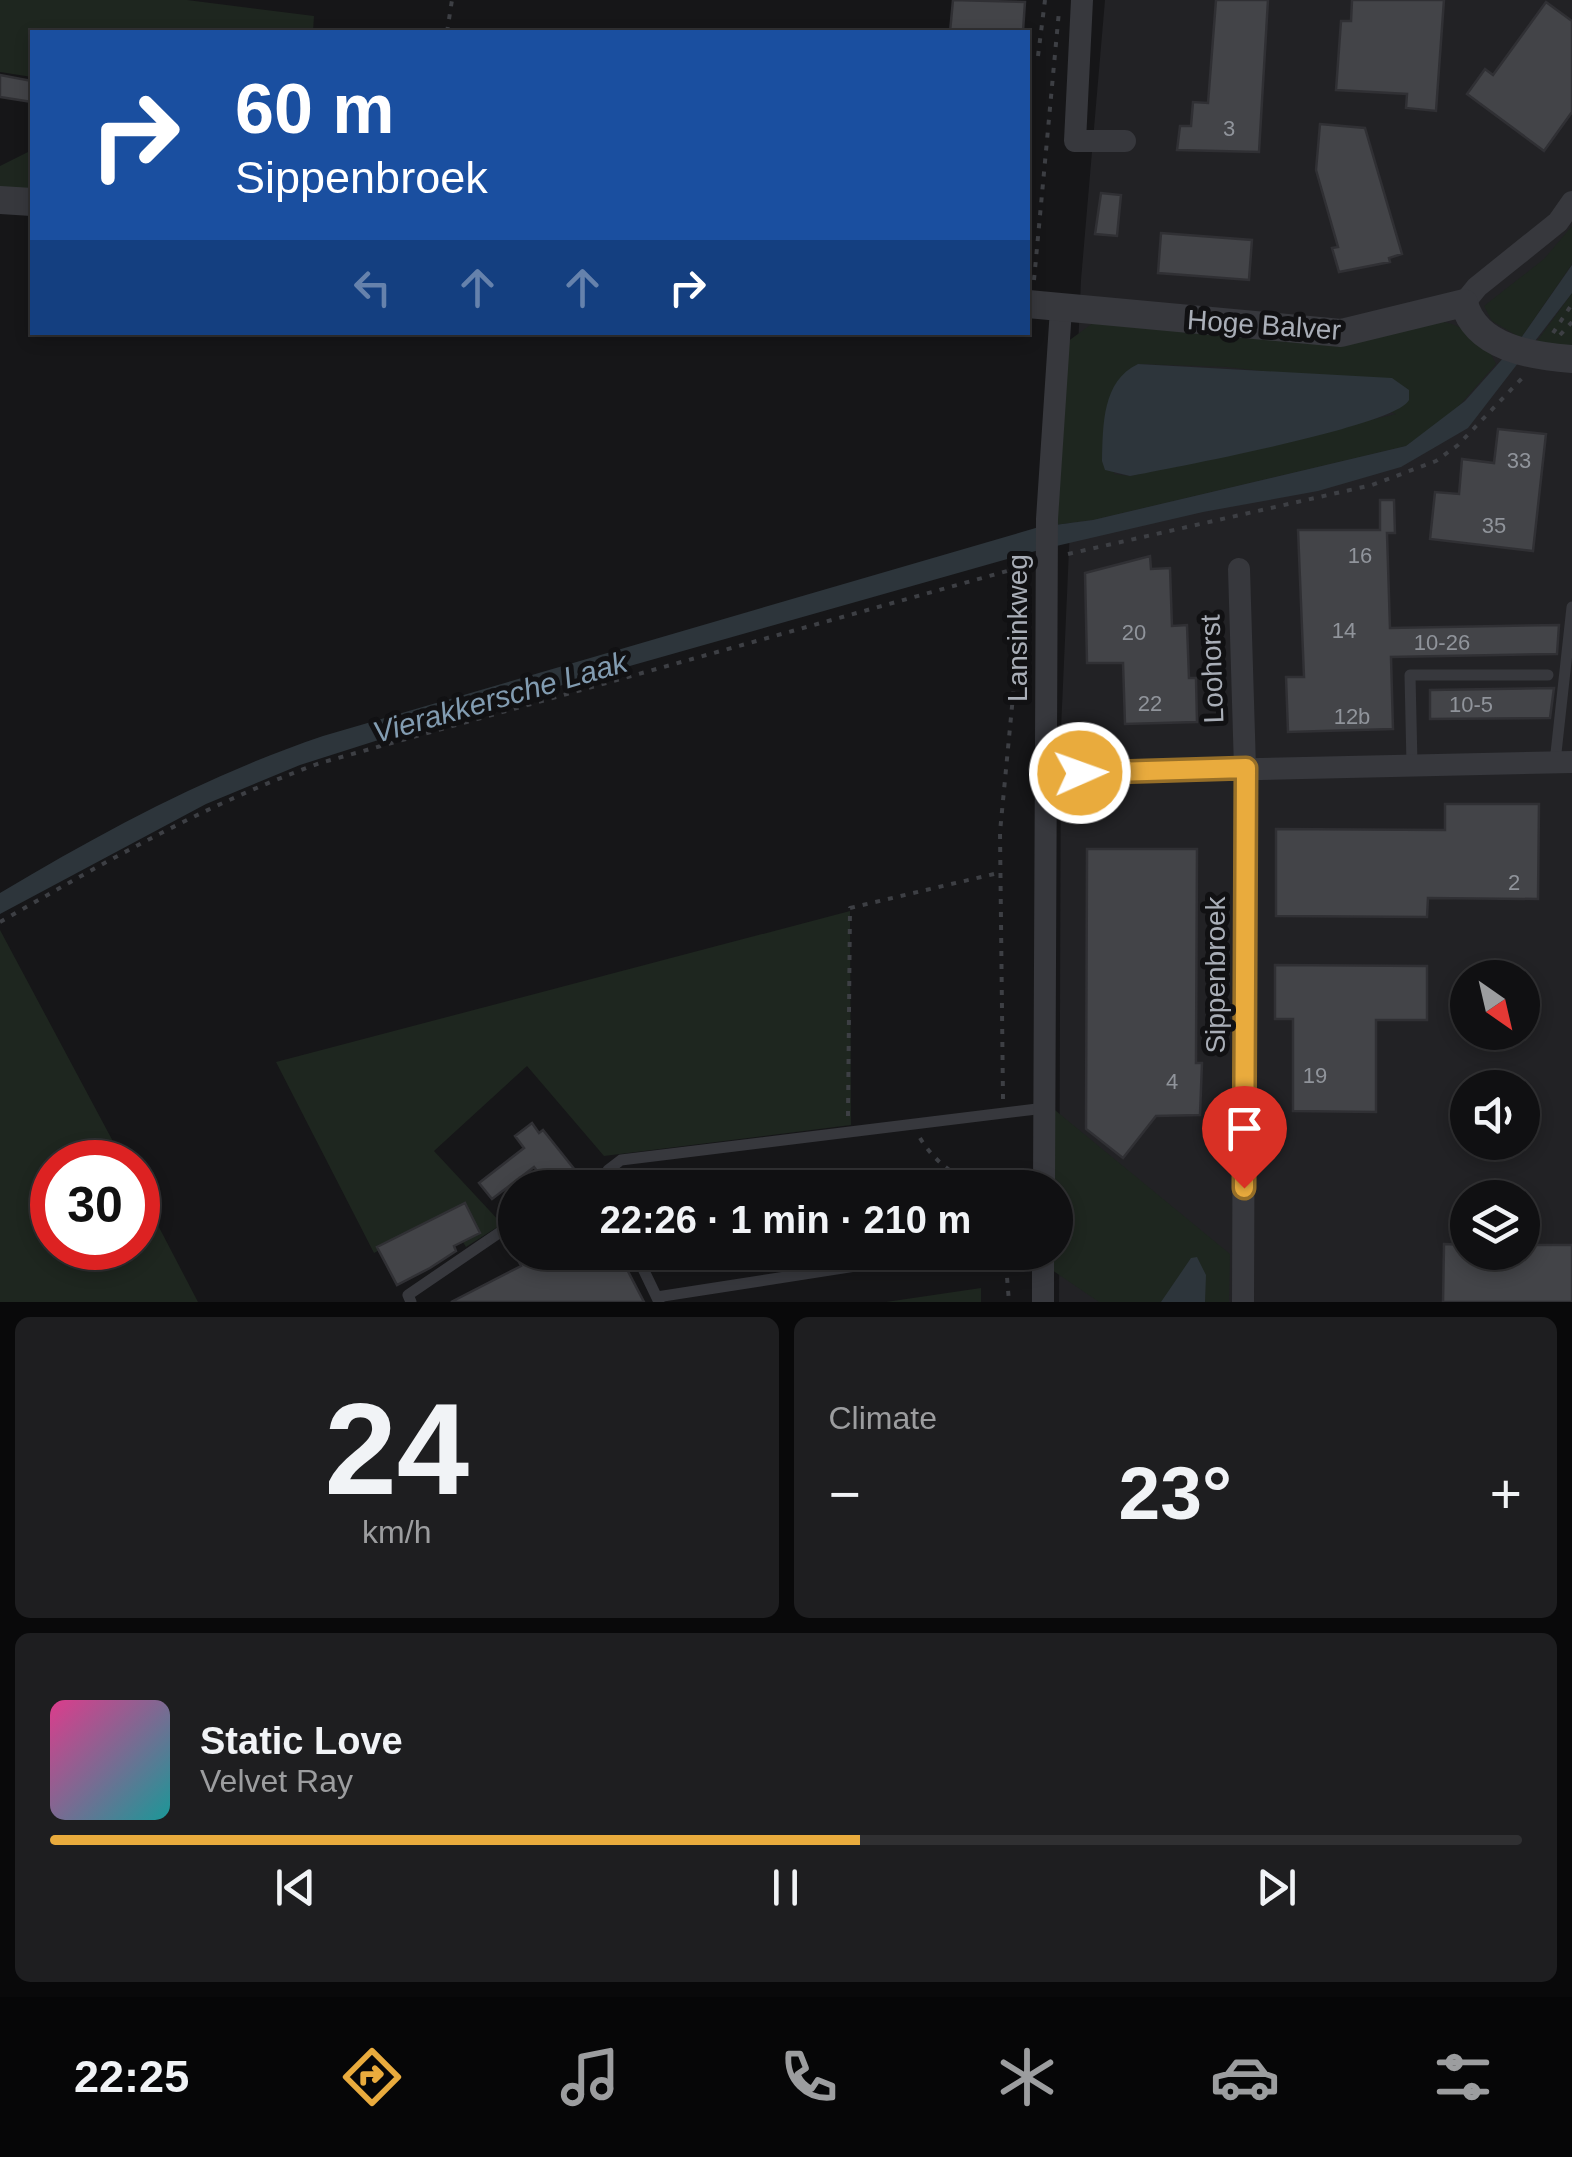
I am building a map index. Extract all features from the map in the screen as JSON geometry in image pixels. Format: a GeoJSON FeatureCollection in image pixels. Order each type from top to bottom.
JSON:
{"type":"FeatureCollection","features":[{"type":"Feature","properties":{"kind":"street"},"geometry":{"type":"LineString","coordinates":[[1082,0],[1075,141],[1125,141]]}},
{"type":"Feature","properties":{"kind":"street"},"geometry":{"type":"LineString","coordinates":[[0,200],[30,202]]}},
{"type":"Feature","properties":{"kind":"street"},"geometry":{"type":"LineString","coordinates":[[1572,202],[1558,222],[1477,287],[1464,303],[1477,331],[1541,357],[1572,359]]}},
{"type":"Feature","properties":{"kind":"street","name":"Hoge Balver"},"geometry":{"type":"LineString","coordinates":[[1030,305],[1341,334],[1464,303]]}},
{"type":"Feature","properties":{"kind":"street","name":"Lansinkweg"},"geometry":{"type":"LineString","coordinates":[[1044,1170],[1047,519],[1061,309]]}},
{"type":"Feature","properties":{"kind":"street","name":"Loohorst"},"geometry":{"type":"LineString","coordinates":[[1239,569],[1246,768]]}},
{"type":"Feature","properties":{"kind":"street"},"geometry":{"type":"LineString","coordinates":[[1080,773],[1564,762]]}},
{"type":"Feature","properties":{"kind":"street","name":"Sippenbroek"},"geometry":{"type":"LineString","coordinates":[[1243,1302],[1246,768]]}},
{"type":"Feature","properties":{"kind":"street"},"geometry":{"type":"LineString","coordinates":[[1043,1270],[1043,1302]]}},
{"type":"Feature","properties":{"kind":"lane"},"geometry":{"type":"LineString","coordinates":[[1564,762],[1572,606]]}},
{"type":"Feature","properties":{"kind":"lane"},"geometry":{"type":"LineString","coordinates":[[1412,764],[1410,675],[1548,675]]}},
{"type":"Feature","properties":{"kind":"lane"},"geometry":{"type":"LineString","coordinates":[[608,1170],[621,1160],[1004,1110],[1045,1108]]}},
{"type":"Feature","properties":{"kind":"lane"},"geometry":{"type":"LineString","coordinates":[[412,1302],[408,1294],[498,1233]]}},
{"type":"Feature","properties":{"kind":"lane"},"geometry":{"type":"LineString","coordinates":[[643,1270],[658,1300],[835,1270]]}},
{"type":"Feature","properties":{"kind":"path"},"geometry":{"type":"LineString","coordinates":[[447,30],[452,0]]}},
{"type":"Feature","properties":{"kind":"path"},"geometry":{"type":"LineString","coordinates":[[1038,56],[1045,0]]}},
{"type":"Feature","properties":{"kind":"path"},"geometry":{"type":"LineString","coordinates":[[1030,295],[1060,0]]}},
{"type":"Feature","properties":{"kind":"path"},"geometry":{"type":"LineString","coordinates":[[1047,556],[1372,485],[1436,460],[1458,446],[1541,357],[1572,304]]}},
{"type":"Feature","properties":{"kind":"path"},"geometry":{"type":"LineString","coordinates":[[0,922],[151,836],[244,790],[305,768],[1035,563],[1020,588],[1000,872],[1004,1110]]}},
{"type":"Feature","properties":{"kind":"path"},"geometry":{"type":"LineString","coordinates":[[848,1130],[850,908],[1000,872]]}},
{"type":"Feature","properties":{"kind":"path"},"geometry":{"type":"LineString","coordinates":[[915,1130],[927,1150],[948,1170]]}},
{"type":"Feature","properties":{"kind":"path"},"geometry":{"type":"LineString","coordinates":[[1007,1270],[1010,1302]]}},
{"type":"Feature","properties":{"kind":"shaded area"},"geometry":{"type":"Polygon","coordinates":[[[0,0],[187,0],[314,16],[313,30],[30,30],[30,77],[0,72],[0,0]]]}},
{"type":"Feature","properties":{"kind":"shaded area"},"geometry":{"type":"Polygon","coordinates":[[[1105,0],[1572,0],[1572,1302],[1059,1302],[1059,1270],[1073,1270],[1073,1170],[1059,1170],[1061,729],[1081,280],[1105,0]]]}},
{"type":"Feature","properties":{"kind":"shaded area"},"geometry":{"type":"Polygon","coordinates":[[[30,151],[30,190],[0,189],[0,166],[30,151]]]}},
{"type":"Feature","properties":{"kind":"shaded area"},"geometry":{"type":"Polygon","coordinates":[[[1572,226],[1572,264],[1521,338],[1492,321],[1484,306],[1544,259],[1572,226]]]}},
{"type":"Feature","properties":{"kind":"shaded area"},"geometry":{"type":"Polygon","coordinates":[[[1572,293],[1572,349],[1535,344],[1572,293]]]}},
{"type":"Feature","properties":{"kind":"shaded area"},"geometry":{"type":"Polygon","coordinates":[[[1097,320],[1440,321],[1473,336],[1496,364],[1450,416],[1406,446],[1093,520],[1039,527],[1067,342],[1097,320]],[[1138,364],[1114,474],[1130,476],[1396,414],[1296,375],[1227,367],[1138,364]]]}},
{"type":"Feature","properties":{"kind":"shaded area"},"geometry":{"type":"Polygon","coordinates":[[[850,911],[851,1125],[604,1156],[527,1066],[434,1151],[498,1220],[498,1227],[466,1247],[446,1215],[374,1253],[276,1062],[850,911]]]}},
{"type":"Feature","properties":{"kind":"shaded area"},"geometry":{"type":"Polygon","coordinates":[[[0,930],[112,1140],[30,1140],[30,1270],[160,1270],[160,1229],[198,1302],[0,1302],[0,930]]]}},
{"type":"Feature","properties":{"kind":"shaded area"},"geometry":{"type":"Polygon","coordinates":[[[1050,1106],[1230,1254],[1229,1302],[1099,1302],[1052,1270],[1073,1270],[1073,1170],[1052,1170],[1050,1106]]]}},
{"type":"Feature","properties":{"kind":"shaded area"},"geometry":{"type":"Polygon","coordinates":[[[981,1288],[981,1302],[886,1302],[981,1288]]]}},
{"type":"Feature","properties":{"kind":"water","name":"Vierakkersche Laak"},"geometry":{"type":"Polygon","coordinates":[[[1572,265],[1572,293],[1468,428],[1401,467],[1318,491],[1203,512],[1039,550],[460,714],[300,765],[206,804],[0,914],[0,893],[78,848],[198,786],[323,736],[1039,527],[1093,520],[1406,446],[1465,401],[1521,338],[1572,265]]]}},
{"type":"Feature","properties":{"kind":"water"},"geometry":{"type":"Polygon","coordinates":[[[1138,364],[1392,378],[1409,390],[1409,400],[1366,422],[1326,433],[1130,476],[1105,470],[1103,433],[1107,405],[1117,381],[1138,364]]]}},
{"type":"Feature","properties":{"kind":"water"},"geometry":{"type":"Polygon","coordinates":[[[1197,1257],[1206,1275],[1205,1302],[1161,1302],[1191,1258],[1197,1257]]]}},
{"type":"Feature","properties":{"kind":"building"},"geometry":{"type":"Polygon","coordinates":[[[953,0],[1025,2],[1023,30],[950,30],[953,0]]]}},
{"type":"Feature","properties":{"kind":"building"},"geometry":{"type":"Polygon","coordinates":[[[1216,0],[1268,0],[1259,152],[1177,150],[1180,126],[1191,126],[1193,102],[1208,103],[1216,0]]]}},
{"type":"Feature","properties":{"kind":"building"},"geometry":{"type":"Polygon","coordinates":[[[1352,0],[1444,0],[1436,111],[1406,108],[1407,94],[1336,90],[1341,21],[1351,21],[1352,0]]]}},
{"type":"Feature","properties":{"kind":"building"},"geometry":{"type":"Polygon","coordinates":[[[1546,2],[1572,21],[1572,112],[1544,151],[1467,94],[1485,69],[1493,75],[1546,2]]]}},
{"type":"Feature","properties":{"kind":"building"},"geometry":{"type":"Polygon","coordinates":[[[0,75],[30,81],[30,102],[0,97],[0,75]]]}},
{"type":"Feature","properties":{"kind":"building"},"geometry":{"type":"Polygon","coordinates":[[[1320,124],[1365,128],[1402,254],[1389,258],[1390,262],[1339,272],[1332,248],[1338,247],[1316,170],[1320,124]]]}},
{"type":"Feature","properties":{"kind":"building"},"geometry":{"type":"Polygon","coordinates":[[[1101,193],[1121,195],[1117,236],[1095,234],[1101,193]]]}},
{"type":"Feature","properties":{"kind":"building"},"geometry":{"type":"Polygon","coordinates":[[[1161,233],[1252,240],[1249,280],[1158,273],[1161,233]]]}},
{"type":"Feature","properties":{"kind":"building"},"geometry":{"type":"Polygon","coordinates":[[[1498,429],[1546,434],[1533,551],[1430,539],[1435,492],[1459,494],[1462,459],[1494,463],[1498,429]]]}},
{"type":"Feature","properties":{"kind":"building"},"geometry":{"type":"Polygon","coordinates":[[[1380,500],[1394,500],[1395,533],[1387,533],[1390,628],[1559,625],[1557,654],[1391,657],[1393,729],[1288,732],[1286,677],[1304,677],[1298,530],[1380,530],[1380,500]]]}},
{"type":"Feature","properties":{"kind":"building"},"geometry":{"type":"Polygon","coordinates":[[[1150,556],[1151,569],[1170,568],[1172,626],[1187,625],[1189,678],[1196,678],[1197,722],[1125,724],[1123,663],[1087,663],[1085,573],[1150,556]]]}},
{"type":"Feature","properties":{"kind":"building"},"geometry":{"type":"Polygon","coordinates":[[[1554,688],[1550,718],[1430,719],[1430,690],[1554,688]]]}},
{"type":"Feature","properties":{"kind":"building"},"geometry":{"type":"Polygon","coordinates":[[[1445,804],[1539,804],[1538,899],[1428,898],[1427,917],[1276,916],[1276,829],[1445,830],[1445,804]]]}},
{"type":"Feature","properties":{"kind":"building"},"geometry":{"type":"Polygon","coordinates":[[[1087,849],[1197,849],[1196,1063],[1202,1063],[1200,1115],[1156,1116],[1123,1158],[1086,1129],[1087,849]]]}},
{"type":"Feature","properties":{"kind":"building"},"geometry":{"type":"Polygon","coordinates":[[[1275,965],[1427,966],[1427,1020],[1376,1020],[1376,1112],[1293,1111],[1293,1019],[1275,1019],[1275,965]]]}},
{"type":"Feature","properties":{"kind":"building"},"geometry":{"type":"Polygon","coordinates":[[[532,1123],[539,1133],[543,1130],[575,1170],[498,1170],[498,1194],[492,1199],[479,1183],[524,1148],[515,1136],[532,1123]]]}},
{"type":"Feature","properties":{"kind":"building"},"geometry":{"type":"Polygon","coordinates":[[[465,1203],[480,1233],[454,1246],[456,1251],[430,1268],[397,1285],[377,1247],[465,1203]]]}},
{"type":"Feature","properties":{"kind":"building"},"geometry":{"type":"Polygon","coordinates":[[[1444,1244],[1450,1244],[1450,1270],[1540,1270],[1540,1245],[1572,1245],[1572,1302],[1443,1302],[1444,1244]]]}},
{"type":"Feature","properties":{"kind":"building"},"geometry":{"type":"Polygon","coordinates":[[[513,1270],[627,1270],[644,1302],[451,1302],[513,1270]]]}},
{"type":"Feature","properties":{"kind":"route"},"geometry":{"type":"LineString","coordinates":[[1080,773],[1246,768],[1244,1188]]}}]}
